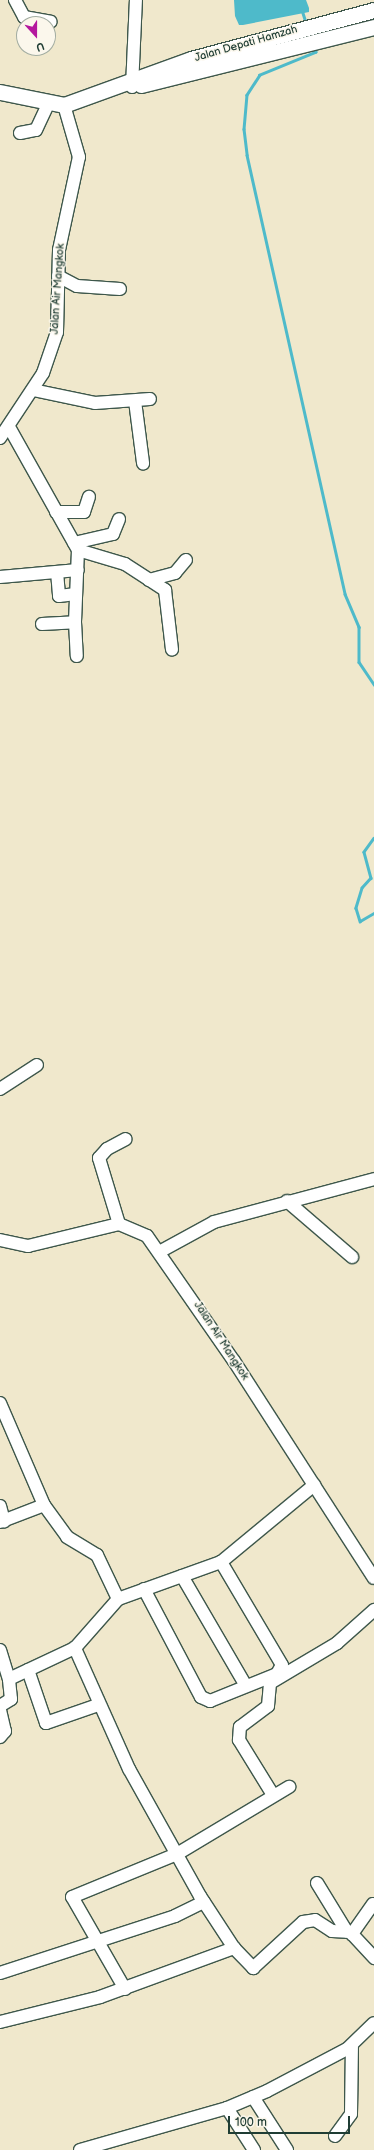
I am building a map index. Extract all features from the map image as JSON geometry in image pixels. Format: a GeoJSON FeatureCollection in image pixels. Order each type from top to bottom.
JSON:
{"type":"FeatureCollection","features":[{"type":"Feature","properties":{"kind":"main road","name":"Jalan Depati Hamzah"},"geometry":{"type":"LineString","coordinates":[[0,92],[48,104],[64,105],[312,25],[374,10]]}},
{"type":"Feature","properties":{"kind":"main road","name":"Jalan Depati Hamzah"},"geometry":{"type":"LineString","coordinates":[[127,84],[301,47],[325,39],[374,27]]}},
{"type":"Feature","properties":{"kind":"street"},"geometry":{"type":"LineString","coordinates":[[15,0],[23,16]]}},
{"type":"Feature","properties":{"kind":"street"},"geometry":{"type":"LineString","coordinates":[[127,84],[136,0]]}},
{"type":"Feature","properties":{"kind":"street"},"geometry":{"type":"LineString","coordinates":[[20,133],[36,130],[48,104]]}},
{"type":"Feature","properties":{"kind":"street","name":"Jalan Air Mangkok"},"geometry":{"type":"LineString","coordinates":[[0,438],[33,390],[56,332],[59,250],[79,157],[64,105]]}},
{"type":"Feature","properties":{"kind":"street"},"geometry":{"type":"LineString","coordinates":[[58,276],[77,286],[120,289]]}},
{"type":"Feature","properties":{"kind":"street"},"geometry":{"type":"LineString","coordinates":[[33,390],[79,401],[135,401],[150,399]]}},
{"type":"Feature","properties":{"kind":"street"},"geometry":{"type":"LineString","coordinates":[[135,401],[143,463]]}},
{"type":"Feature","properties":{"kind":"street"},"geometry":{"type":"LineString","coordinates":[[9,427],[76,546],[78,570],[75,622],[77,656]]}},
{"type":"Feature","properties":{"kind":"street"},"geometry":{"type":"LineString","coordinates":[[56,512],[84,512],[88,497]]}},
{"type":"Feature","properties":{"kind":"street"},"geometry":{"type":"LineString","coordinates":[[76,546],[113,534],[120,520]]}},
{"type":"Feature","properties":{"kind":"street"},"geometry":{"type":"LineString","coordinates":[[76,546],[125,564],[168,595],[172,650]]}},
{"type":"Feature","properties":{"kind":"street"},"geometry":{"type":"LineString","coordinates":[[149,580],[175,573],[186,560]]}},
{"type":"Feature","properties":{"kind":"street"},"geometry":{"type":"LineString","coordinates":[[0,577],[78,570]]}},
{"type":"Feature","properties":{"kind":"street"},"geometry":{"type":"LineString","coordinates":[[57,572],[59,596],[76,594]]}},
{"type":"Feature","properties":{"kind":"street"},"geometry":{"type":"LineString","coordinates":[[42,624],[75,622]]}},
{"type":"Feature","properties":{"kind":"street"},"geometry":{"type":"LineString","coordinates":[[0,1089],[37,1065]]}},
{"type":"Feature","properties":{"kind":"street"},"geometry":{"type":"LineString","coordinates":[[0,1241],[28,1246],[119,1224],[99,1158],[107,1149],[126,1139]]}},
{"type":"Feature","properties":{"kind":"street"},"geometry":{"type":"LineString","coordinates":[[161,1251],[214,1222],[287,1201],[374,1179]]}},
{"type":"Feature","properties":{"kind":"street"},"geometry":{"type":"LineString","coordinates":[[287,1201],[352,1257]]}},
{"type":"Feature","properties":{"kind":"street","name":"Jalan Air Mangkok"},"geometry":{"type":"LineString","coordinates":[[119,1224],[147,1236],[161,1251],[374,1578]]}},
{"type":"Feature","properties":{"kind":"street"},"geometry":{"type":"LineString","coordinates":[[0,1403],[44,1505],[67,1537],[97,1555],[118,1599]]}},
{"type":"Feature","properties":{"kind":"street"},"geometry":{"type":"LineString","coordinates":[[9,1679],[75,1648],[118,1599],[221,1562],[314,1485]]}},
{"type":"Feature","properties":{"kind":"street"},"geometry":{"type":"LineString","coordinates":[[0,1506],[2,1522],[44,1505]]}},
{"type":"Feature","properties":{"kind":"street"},"geometry":{"type":"LineString","coordinates":[[144,1589],[203,1700],[210,1701],[276,1674],[282,1665],[221,1562]]}},
{"type":"Feature","properties":{"kind":"street"},"geometry":{"type":"LineString","coordinates":[[182,1576],[246,1686]]}},
{"type":"Feature","properties":{"kind":"street"},"geometry":{"type":"LineString","coordinates":[[273,1794],[239,1740],[240,1727],[268,1706],[270,1683],[332,1647],[374,1610]]}},
{"type":"Feature","properties":{"kind":"street"},"geometry":{"type":"LineString","coordinates":[[75,1648],[98,1705],[177,1854],[204,1902],[234,1948],[253,1968],[303,1922],[315,1920],[332,1931],[350,1932]]}},
{"type":"Feature","properties":{"kind":"street"},"geometry":{"type":"LineString","coordinates":[[0,1650],[9,1679],[11,1699],[0,1706]]}},
{"type":"Feature","properties":{"kind":"street"},"geometry":{"type":"LineString","coordinates":[[28,1670],[46,1722],[98,1705]]}},
{"type":"Feature","properties":{"kind":"street"},"geometry":{"type":"LineString","coordinates":[[0,1710],[5,1731],[0,1736]]}},
{"type":"Feature","properties":{"kind":"street"},"geometry":{"type":"LineString","coordinates":[[125,1989],[96,1943],[72,1897],[177,1854],[273,1794],[289,1787]]}},
{"type":"Feature","properties":{"kind":"street"},"geometry":{"type":"LineString","coordinates":[[317,1883],[350,1932],[374,1958]]}},
{"type":"Feature","properties":{"kind":"street"},"geometry":{"type":"LineString","coordinates":[[0,1973],[96,1943],[204,1902]]}},
{"type":"Feature","properties":{"kind":"street"},"geometry":{"type":"LineString","coordinates":[[350,1932],[373,1904]]}},
{"type":"Feature","properties":{"kind":"street"},"geometry":{"type":"LineString","coordinates":[[0,2022],[125,1989],[234,1948]]}},
{"type":"Feature","properties":{"kind":"street"},"geometry":{"type":"LineString","coordinates":[[80,2150],[227,2108],[253,2097],[328,2061],[352,2045],[374,2023]]}},
{"type":"Feature","properties":{"kind":"street"},"geometry":{"type":"LineString","coordinates":[[335,2136],[351,2114],[352,2045]]}},
{"type":"Feature","properties":{"kind":"street"},"geometry":{"type":"LineString","coordinates":[[253,2097],[287,2150]]}},
{"type":"Feature","properties":{"kind":"street"},"geometry":{"type":"LineString","coordinates":[[227,2108],[254,2150]]}},
{"type":"Feature","properties":{"kind":"water"},"geometry":{"type":"Polygon","coordinates":[[[234,0],[306,0],[309,12],[239,25],[235,16],[234,0]]]}},
{"type":"Feature","properties":{"kind":"waterway"},"geometry":{"type":"LineString","coordinates":[[302,10],[306,22]]}},
{"type":"Feature","properties":{"kind":"waterway"},"geometry":{"type":"LineString","coordinates":[[314,46],[316,52],[260,75],[247,95],[244,129],[247,155],[345,594],[359,627],[359,662],[374,684]]}},
{"type":"Feature","properties":{"kind":"waterway"},"geometry":{"type":"LineString","coordinates":[[374,838],[364,852],[371,878],[362,888],[356,908],[360,921],[374,913]]}}]}
